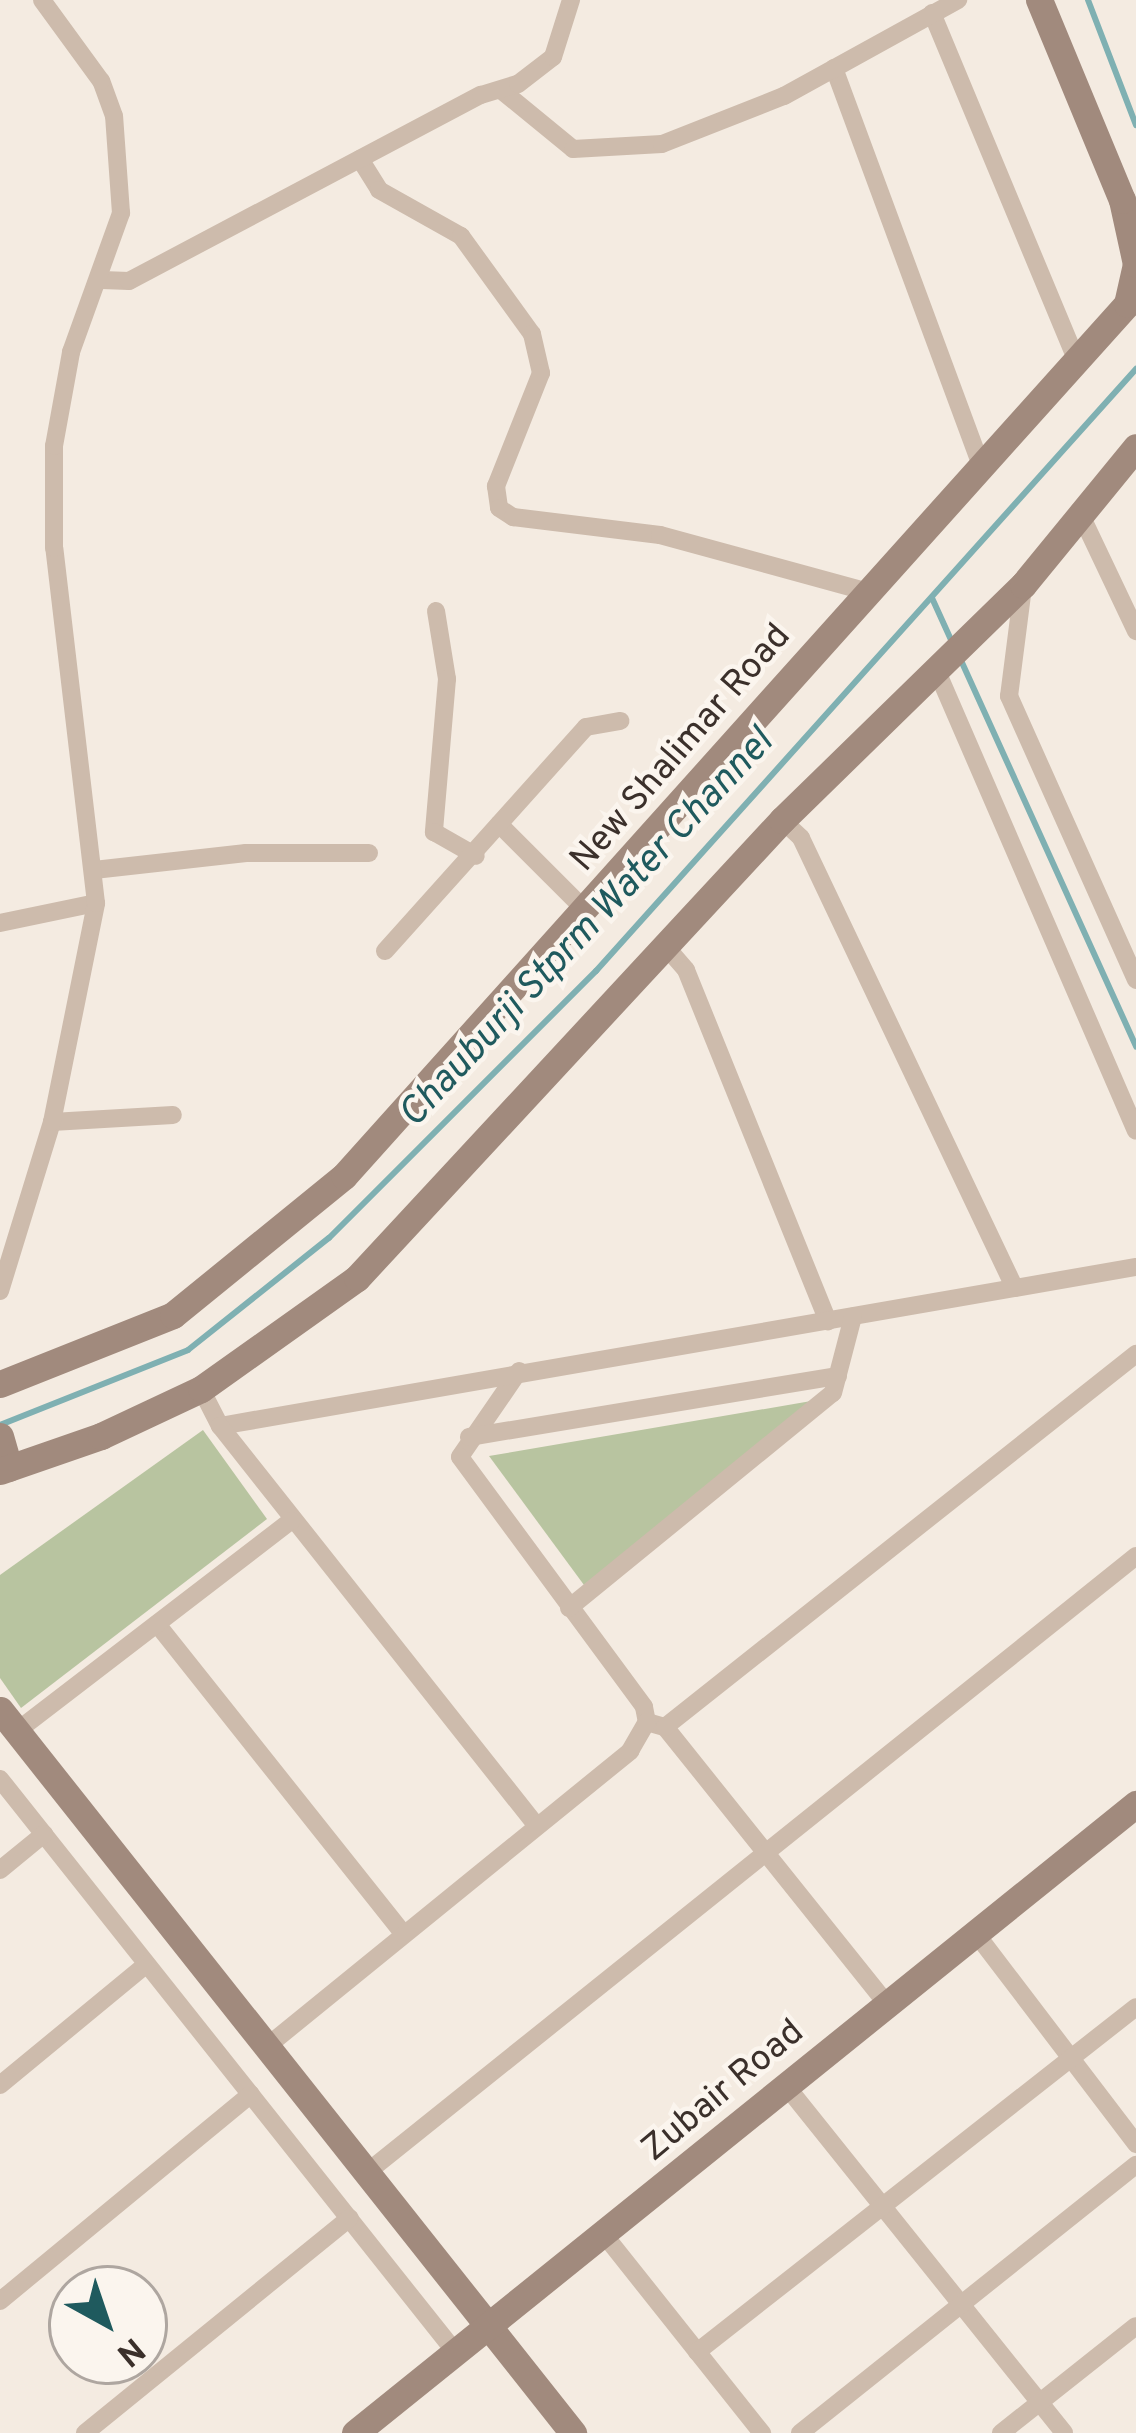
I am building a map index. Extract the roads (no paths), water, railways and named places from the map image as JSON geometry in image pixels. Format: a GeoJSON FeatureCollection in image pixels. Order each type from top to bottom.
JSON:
{"type":"FeatureCollection","features":[{"type":"Feature","properties":{"kind":"street"},"geometry":{"type":"LineString","coordinates":[[0,1291],[52,1122],[96,903],[54,548],[54,446],[71,352],[102,280],[121,213],[114,116],[90,64],[42,0]]}},
{"type":"Feature","properties":{"kind":"street"},"geometry":{"type":"LineString","coordinates":[[102,280],[129,281],[501,90],[553,57],[571,0]]}},
{"type":"Feature","properties":{"kind":"street"},"geometry":{"type":"LineString","coordinates":[[501,90],[552,139],[595,153],[662,144],[834,68],[958,0]]}},
{"type":"Feature","properties":{"kind":"street","name":"New Shalimar Road"},"geometry":{"type":"LineString","coordinates":[[0,1384],[173,1315],[250,1259],[400,1119],[1127,304],[1136,264],[1122,200],[1039,0]]}},
{"type":"Feature","properties":{"kind":"street"},"geometry":{"type":"LineString","coordinates":[[932,13],[1077,362]]}},
{"type":"Feature","properties":{"kind":"street"},"geometry":{"type":"LineString","coordinates":[[834,68],[981,466]]}},
{"type":"Feature","properties":{"kind":"street"},"geometry":{"type":"LineString","coordinates":[[360,159],[379,190],[461,236],[532,334],[541,373],[496,486],[499,508],[513,517],[660,535],[869,592]]}},
{"type":"Feature","properties":{"kind":"street"},"geometry":{"type":"LineString","coordinates":[[3,1456],[201,1389],[357,1278],[782,820],[1023,585],[1136,446]]}},
{"type":"Feature","properties":{"kind":"street"},"geometry":{"type":"LineString","coordinates":[[1079,511],[1136,631]]}},
{"type":"Feature","properties":{"kind":"street"},"geometry":{"type":"LineString","coordinates":[[1023,585],[1009,695],[1134,970]]}},
{"type":"Feature","properties":{"kind":"street"},"geometry":{"type":"LineString","coordinates":[[436,611],[447,679],[434,832],[476,856]]}},
{"type":"Feature","properties":{"kind":"street"},"geometry":{"type":"LineString","coordinates":[[940,665],[1136,1131]]}},
{"type":"Feature","properties":{"kind":"street"},"geometry":{"type":"LineString","coordinates":[[385,951],[476,856],[586,727],[620,721]]}},
{"type":"Feature","properties":{"kind":"street"},"geometry":{"type":"LineString","coordinates":[[782,820],[801,838],[1016,1288]]}},
{"type":"Feature","properties":{"kind":"street"},"geometry":{"type":"LineString","coordinates":[[500,824],[586,912]]}},
{"type":"Feature","properties":{"kind":"street"},"geometry":{"type":"LineString","coordinates":[[94,870],[246,853],[368,853]]}},
{"type":"Feature","properties":{"kind":"street"},"geometry":{"type":"LineString","coordinates":[[0,923],[96,903]]}},
{"type":"Feature","properties":{"kind":"street"},"geometry":{"type":"LineString","coordinates":[[667,949],[686,970],[828,1321]]}},
{"type":"Feature","properties":{"kind":"street"},"geometry":{"type":"LineString","coordinates":[[52,1122],[173,1115]]}},
{"type":"Feature","properties":{"kind":"street"},"geometry":{"type":"LineString","coordinates":[[220,1426],[1136,1268]]}},
{"type":"Feature","properties":{"kind":"street"},"geometry":{"type":"LineString","coordinates":[[569,1608],[833,1393],[853,1317]]}},
{"type":"Feature","properties":{"kind":"street"},"geometry":{"type":"LineString","coordinates":[[265,2048],[656,1725],[1136,1354]]}},
{"type":"Feature","properties":{"kind":"street"},"geometry":{"type":"LineString","coordinates":[[519,1371],[469,1437],[460,1457],[656,1725],[887,2004]]}},
{"type":"Feature","properties":{"kind":"street"},"geometry":{"type":"LineString","coordinates":[[469,1437],[838,1376]]}},
{"type":"Feature","properties":{"kind":"street"},"geometry":{"type":"LineString","coordinates":[[201,1389],[220,1426],[291,1521],[536,1825]]}},
{"type":"Feature","properties":{"kind":"street"},"geometry":{"type":"LineString","coordinates":[[291,1521],[157,1624],[8,1720],[573,2433]]}},
{"type":"Feature","properties":{"kind":"street"},"geometry":{"type":"LineString","coordinates":[[365,2174],[1136,1556]]}},
{"type":"Feature","properties":{"kind":"street"},"geometry":{"type":"LineString","coordinates":[[157,1624],[404,1934]]}},
{"type":"Feature","properties":{"kind":"street"},"geometry":{"type":"LineString","coordinates":[[0,1779],[456,2353]]}},
{"type":"Feature","properties":{"kind":"street","name":"Zubair Road"},"geometry":{"type":"LineString","coordinates":[[356,2433],[606,2237],[974,1931],[1136,1804]]}},
{"type":"Feature","properties":{"kind":"street"},"geometry":{"type":"LineString","coordinates":[[0,1870],[44,1834]]}},
{"type":"Feature","properties":{"kind":"street"},"geometry":{"type":"LineString","coordinates":[[974,1931],[1136,2144]]}},
{"type":"Feature","properties":{"kind":"street"},"geometry":{"type":"LineString","coordinates":[[0,2085],[147,1964]]}},
{"type":"Feature","properties":{"kind":"street"},"geometry":{"type":"LineString","coordinates":[[697,2352],[1136,2007]]}},
{"type":"Feature","properties":{"kind":"street"},"geometry":{"type":"LineString","coordinates":[[787,2087],[1064,2433]]}},
{"type":"Feature","properties":{"kind":"street"},"geometry":{"type":"LineString","coordinates":[[0,2301],[251,2094]]}},
{"type":"Feature","properties":{"kind":"street"},"geometry":{"type":"LineString","coordinates":[[800,2433],[1136,2165]]}},
{"type":"Feature","properties":{"kind":"street"},"geometry":{"type":"LineString","coordinates":[[85,2433],[350,2218]]}},
{"type":"Feature","properties":{"kind":"street"},"geometry":{"type":"LineString","coordinates":[[606,2237],[762,2433]]}},
{"type":"Feature","properties":{"kind":"street"},"geometry":{"type":"LineString","coordinates":[[1001,2433],[1136,2326]]}},
{"type":"Feature","properties":{"kind":"waterway","name":"Chauburji Stprm Water Channel"},"geometry":{"type":"LineString","coordinates":[[1088,0],[1136,125]]}},
{"type":"Feature","properties":{"kind":"waterway","name":"Chauburji Stprm Water Channel"},"geometry":{"type":"LineString","coordinates":[[0,1425],[188,1350],[329,1238],[596,971],[1136,369]]}},
{"type":"Feature","properties":{"kind":"waterway"},"geometry":{"type":"LineString","coordinates":[[932,598],[953,644]]}},
{"type":"Feature","properties":{"kind":"waterway"},"geometry":{"type":"LineString","coordinates":[[959,656],[1136,1047]]}}]}
